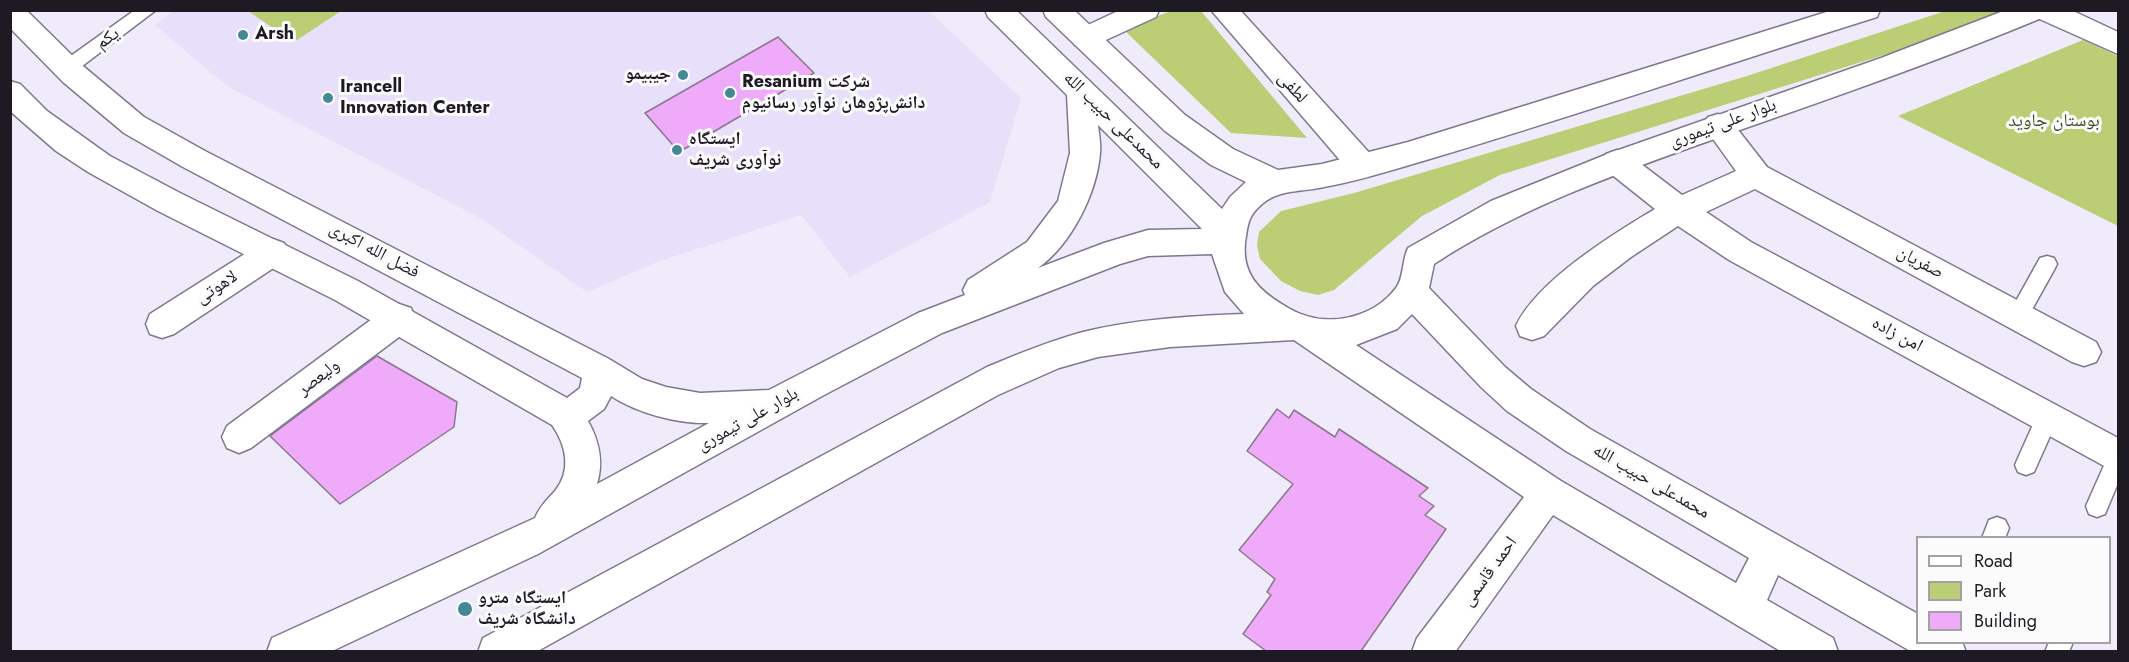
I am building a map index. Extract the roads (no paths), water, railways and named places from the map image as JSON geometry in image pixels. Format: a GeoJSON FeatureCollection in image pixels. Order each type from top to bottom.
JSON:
{"type":"FeatureCollection","features":[{"type":"Feature","properties":{"kind":"main road","name":"محمدعلی حبیب الله"},"geometry":{"type":"LineString","coordinates":[[998,10],[1226,237]]}},
{"type":"Feature","properties":{"kind":"main road"},"geometry":{"type":"LineString","coordinates":[[1056,10],[1174,123],[1222,157],[1274,182]]}},
{"type":"Feature","properties":{"kind":"main road"},"geometry":{"type":"LineString","coordinates":[[1085,38],[1146,10]]}},
{"type":"Feature","properties":{"kind":"main road","name":"لطفی"},"geometry":{"type":"LineString","coordinates":[[1224,10],[1362,165]]}},
{"type":"Feature","properties":{"kind":"main road"},"geometry":{"type":"LineString","coordinates":[[1818,651],[1548,493],[1300,329],[1262,312],[1241,291],[1229,266],[1226,237],[1236,212],[1252,194],[1274,182],[1321,176],[1362,165],[1867,10]]}},
{"type":"Feature","properties":{"kind":"main road","name":"بلوار علی تیموری"},"geometry":{"type":"LineString","coordinates":[[1412,292],[1419,257],[1477,220],[1617,162],[1970,38],[2034,10]]}},
{"type":"Feature","properties":{"kind":"main road"},"geometry":{"type":"LineString","coordinates":[[2045,10],[2118,44]]}},
{"type":"Feature","properties":{"kind":"main road","name":"فضل الله اکبری"},"geometry":{"type":"LineString","coordinates":[[10,11],[67,68],[134,125],[194,159],[597,369],[632,391],[666,402],[699,408],[775,405]]}},
{"type":"Feature","properties":{"kind":"main road"},"geometry":{"type":"LineString","coordinates":[[930,323],[1038,251],[1072,205],[1085,153],[1081,91]]}},
{"type":"Feature","properties":{"kind":"main road"},"geometry":{"type":"LineString","coordinates":[[10,92],[21,104],[90,160],[399,318],[564,414],[579,438],[582,475],[578,491],[563,508],[525,542]]}},
{"type":"Feature","properties":{"kind":"main road"},"geometry":{"type":"LineString","coordinates":[[1532,326],[1549,305],[1607,256],[1679,210],[1756,175],[1718,125]]}},
{"type":"Feature","properties":{"kind":"main road"},"geometry":{"type":"LineString","coordinates":[[153,193],[194,159]]}},
{"type":"Feature","properties":{"kind":"main road","name":"امن زاده"},"geometry":{"type":"LineString","coordinates":[[1617,162],[1679,210],[1740,250],[2048,416],[2118,458]]}},
{"type":"Feature","properties":{"kind":"main road","name":"صفریان"},"geometry":{"type":"LineString","coordinates":[[1756,175],[2084,352]]}},
{"type":"Feature","properties":{"kind":"main road","name":"بلوار علی تیموری"},"geometry":{"type":"LineString","coordinates":[[286,651],[525,542],[930,323],[1115,252],[1148,243],[1226,237]]}},
{"type":"Feature","properties":{"kind":"main road","name":"لاهوتی"},"geometry":{"type":"LineString","coordinates":[[162,324],[273,252]]}},
{"type":"Feature","properties":{"kind":"main road","name":"محمدعلی حبیب الله"},"geometry":{"type":"LineString","coordinates":[[1412,292],[1493,377],[1520,400],[1578,440],[1916,634]]}},
{"type":"Feature","properties":{"kind":"main road"},"geometry":{"type":"LineString","coordinates":[[497,651],[986,384],[1024,367],[1096,344],[1210,328],[1354,332],[1379,324],[1399,310],[1412,292]]}},
{"type":"Feature","properties":{"kind":"main road","name":"ولیعصر"},"geometry":{"type":"LineString","coordinates":[[239,437],[399,318]]}},
{"type":"Feature","properties":{"kind":"main road"},"geometry":{"type":"LineString","coordinates":[[564,414],[584,406],[598,391],[601,379],[597,369]]}},
{"type":"Feature","properties":{"kind":"main road","name":"احمد قاسمی"},"geometry":{"type":"LineString","coordinates":[[1431,651],[1548,493]]}},
{"type":"Feature","properties":{"kind":"main road"},"geometry":{"type":"LineString","coordinates":[[1744,608],[1771,550]]}},
{"type":"Feature","properties":{"kind":"lane","name":"یکم"},"geometry":{"type":"LineString","coordinates":[[67,68],[148,10]]}},
{"type":"Feature","properties":{"kind":"lane"},"geometry":{"type":"LineString","coordinates":[[2018,316],[2047,264]]}},
{"type":"Feature","properties":{"kind":"lane"},"geometry":{"type":"LineString","coordinates":[[2026,465],[2048,416]]}},
{"type":"Feature","properties":{"kind":"lane"},"geometry":{"type":"LineString","coordinates":[[2097,506],[2118,458]]}},
{"type":"Feature","properties":{"kind":"place","name":"Arsh"},"geometry":{"type":"Point","coordinates":[243,35]}},
{"type":"Feature","properties":{"kind":"place","name":"جیبیمو"},"geometry":{"type":"Point","coordinates":[683,75]}},
{"type":"Feature","properties":{"kind":"place","name":"Resanium شرکت دانش‌پژوهان نوآور رسانیوم"},"geometry":{"type":"Point","coordinates":[730,93]}},
{"type":"Feature","properties":{"kind":"place","name":"Irancell Innovation Center"},"geometry":{"type":"Point","coordinates":[328,98]}},
{"type":"Feature","properties":{"kind":"place","name":"ایستگاه نوآوری شریف"},"geometry":{"type":"Point","coordinates":[677,150]}},
{"type":"Feature","properties":{"kind":"place","name":"ایستگاه مترو دانشگاه شریف"},"geometry":{"type":"Point","coordinates":[465,609]}},
{"type":"Feature","properties":{"kind":"park label","name":"بوستان جاوید"},"geometry":{"type":"Point","coordinates":[2054,122]}}]}
